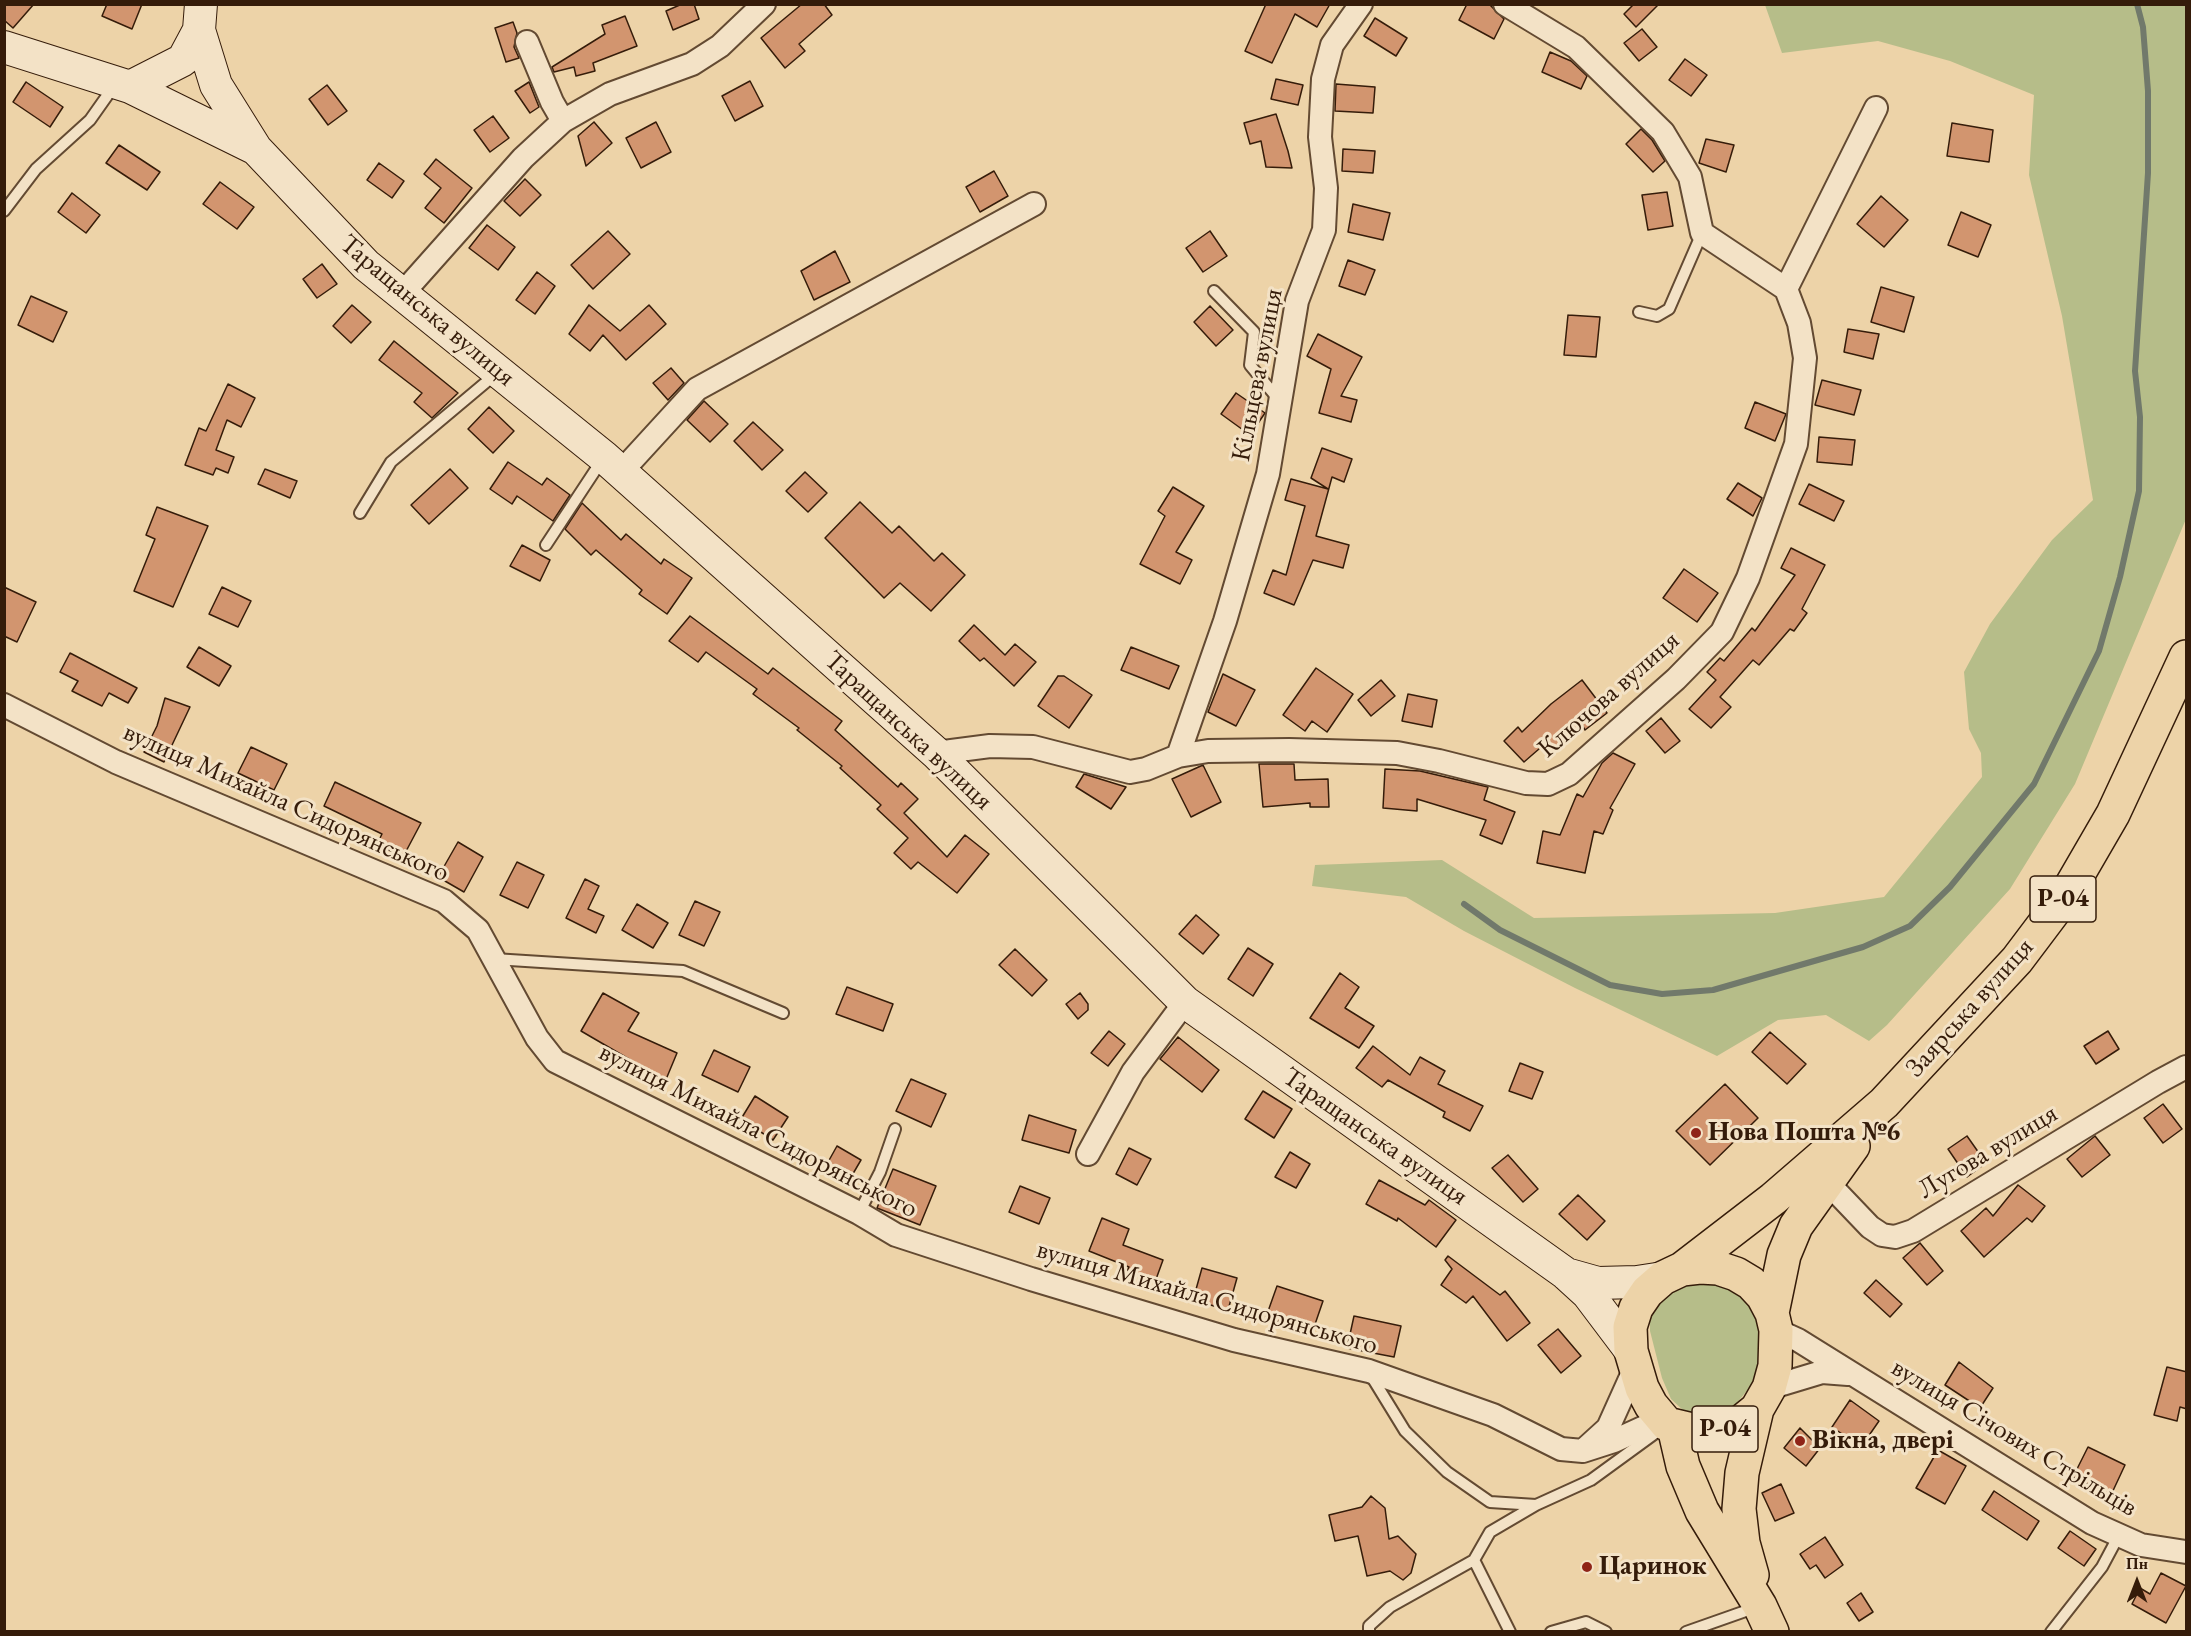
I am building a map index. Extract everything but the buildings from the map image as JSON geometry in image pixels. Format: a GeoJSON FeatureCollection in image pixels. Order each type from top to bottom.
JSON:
{"type":"FeatureCollection","features":[{"type":"Feature","properties":{"kind":"main road"},"geometry":{"type":"LineString","coordinates":[[123,86],[183,60],[200,17]]}},
{"type":"Feature","properties":{"kind":"main road","name":"Таращанська вулиця"},"geometry":{"type":"LineString","coordinates":[[200,17],[216,85],[256,149],[366,265],[612,464],[936,753],[1185,1002],[1565,1273],[1603,1312],[1633,1360]]}},
{"type":"Feature","properties":{"kind":"main road"},"geometry":{"type":"LineString","coordinates":[[4,47],[123,86],[256,149]]}},
{"type":"Feature","properties":{"kind":"main road","name":"Заярська вулиця"},"geometry":{"type":"LineString","coordinates":[[1673,1274],[1773,1199],[1884,1103],[2017,960],[2066,895],[2119,804],[2187,657]]}},
{"type":"Feature","properties":{"kind":"main road","name":"Заярська вулиця"},"geometry":{"type":"LineString","coordinates":[[1774,1321],[1784,1255],[1796,1226],[1884,1103]]}},
{"type":"Feature","properties":{"kind":"main road"},"geometry":{"type":"LineString","coordinates":[[1673,1274],[1700,1267],[1736,1274],[1751,1283],[1763,1296],[1774,1321]]}},
{"type":"Feature","properties":{"kind":"main road","name":"Таращанська вулиця"},"geometry":{"type":"LineString","coordinates":[[1565,1273],[1598,1283],[1637,1282],[1673,1274]]}},
{"type":"Feature","properties":{"kind":"main road","name":"Р-04"},"geometry":{"type":"LineString","coordinates":[[1673,1274],[1647,1292],[1635,1308],[1630,1327],[1633,1360],[1642,1388],[1668,1424],[1702,1511],[1766,1619]]}},
{"type":"Feature","properties":{"kind":"main road","name":"Р-04"},"geometry":{"type":"LineString","coordinates":[[1766,1619],[1743,1544],[1739,1509],[1742,1473],[1763,1398],[1775,1366],[1774,1321]]}},
{"type":"Feature","properties":{"kind":"main road","name":"Р-04"},"geometry":{"type":"LineString","coordinates":[[1668,1424],[1705,1433],[1715,1431],[1741,1422],[1763,1398]]}},
{"type":"Feature","properties":{"kind":"street"},"geometry":{"type":"LineString","coordinates":[[401,295],[524,158],[563,121],[610,94],[692,64],[720,46],[764,4]]}},
{"type":"Feature","properties":{"kind":"street","name":"Кільцева вулиця"},"geometry":{"type":"LineString","coordinates":[[1178,756],[1225,621],[1268,474],[1297,302],[1324,230],[1326,188],[1320,137],[1323,79],[1332,45],[1361,4]]}},
{"type":"Feature","properties":{"kind":"street"},"geometry":{"type":"LineString","coordinates":[[1505,4],[1576,47],[1663,132],[1690,177],[1702,233],[1786,289],[1876,108]]}},
{"type":"Feature","properties":{"kind":"street"},"geometry":{"type":"LineString","coordinates":[[527,42],[552,102],[563,121]]}},
{"type":"Feature","properties":{"kind":"street"},"geometry":{"type":"LineString","coordinates":[[612,464],[697,390],[1034,204]]}},
{"type":"Feature","properties":{"kind":"street","name":"Ключова вулиця"},"geometry":{"type":"LineString","coordinates":[[936,753],[990,746],[1032,747],[1130,772],[1146,769],[1178,756],[1208,751],[1289,750],[1397,753],[1526,783],[1548,784],[1569,774],[1676,679],[1722,632],[1748,578],[1796,444],[1806,358],[1799,323],[1786,289]]}},
{"type":"Feature","properties":{"kind":"street","name":"вулиця Михайла Сидорянського"},"geometry":{"type":"LineString","coordinates":[[4,705],[116,762],[444,902],[478,930],[537,1038],[555,1061],[859,1213],[896,1235],[1030,1279],[1234,1340],[1369,1371],[1493,1415],[1561,1449],[1583,1451]]}},
{"type":"Feature","properties":{"kind":"street"},"geometry":{"type":"LineString","coordinates":[[1088,1154],[1133,1072],[1185,1002]]}},
{"type":"Feature","properties":{"kind":"street","name":"Лугова вулиця"},"geometry":{"type":"LineString","coordinates":[[1827,1182],[1870,1227],[1882,1235],[1895,1237],[1913,1231],[2157,1082],[2187,1067]]}},
{"type":"Feature","properties":{"kind":"street","name":"вулиця Січових Стрільців"},"geometry":{"type":"LineString","coordinates":[[1774,1321],[1798,1340],[1850,1374],[2118,1537],[2141,1545],[2187,1552]]}},
{"type":"Feature","properties":{"kind":"street"},"geometry":{"type":"LineString","coordinates":[[1583,1451],[1608,1428],[1633,1360]]}},
{"type":"Feature","properties":{"kind":"street","name":"вулиця Січових Стрільців"},"geometry":{"type":"LineString","coordinates":[[1763,1398],[1822,1372],[1850,1374]]}},
{"type":"Feature","properties":{"kind":"street"},"geometry":{"type":"LineString","coordinates":[[1583,1451],[1668,1424]]}},
{"type":"Feature","properties":{"kind":"lane"},"geometry":{"type":"LineString","coordinates":[[4,211],[36,169],[90,120],[123,86]]}},
{"type":"Feature","properties":{"kind":"lane"},"geometry":{"type":"LineString","coordinates":[[1639,312],[1657,316],[1669,309],[1702,233]]}},
{"type":"Feature","properties":{"kind":"lane"},"geometry":{"type":"LineString","coordinates":[[1214,291],[1254,332],[1250,365],[1279,400]]}},
{"type":"Feature","properties":{"kind":"lane"},"geometry":{"type":"LineString","coordinates":[[360,513],[392,462],[498,373]]}},
{"type":"Feature","properties":{"kind":"lane"},"geometry":{"type":"LineString","coordinates":[[546,545],[612,464]]}},
{"type":"Feature","properties":{"kind":"lane"},"geometry":{"type":"LineString","coordinates":[[494,959],[683,971],[783,1012]]}},
{"type":"Feature","properties":{"kind":"lane"},"geometry":{"type":"LineString","coordinates":[[859,1213],[880,1172],[895,1129]]}},
{"type":"Feature","properties":{"kind":"lane"},"geometry":{"type":"LineString","coordinates":[[1369,1371],[1405,1431],[1447,1472],[1490,1502],[1536,1505]]}},
{"type":"Feature","properties":{"kind":"lane"},"geometry":{"type":"LineString","coordinates":[[1369,1632],[1369,1626],[1390,1606],[1473,1560],[1490,1533],[1536,1505],[1591,1480],[1668,1424]]}},
{"type":"Feature","properties":{"kind":"lane"},"geometry":{"type":"LineString","coordinates":[[2051,1632],[2102,1567],[2118,1537]]}},
{"type":"Feature","properties":{"kind":"lane"},"geometry":{"type":"LineString","coordinates":[[1473,1560],[1510,1632]]}},
{"type":"Feature","properties":{"kind":"lane"},"geometry":{"type":"LineString","coordinates":[[1686,1632],[1766,1619]]}},
{"type":"Feature","properties":{"kind":"lane"},"geometry":{"type":"LineString","coordinates":[[1551,1632],[1586,1622],[1606,1632]]}},
{"type":"Feature","properties":{"kind":"green space"},"geometry":{"type":"Polygon","coordinates":[[[1765,5],[2186,5],[2186,519],[2075,784],[2010,889],[1887,1025],[1869,1041],[1826,1015],[1778,1020],[1717,1056],[1575,988],[1464,931],[1406,897],[1312,886],[1315,865],[1442,860],[1534,918],[1775,913],[1884,897],[1982,777],[1981,753],[1969,729],[1964,672],[1990,624],[2052,540],[2093,500],[2062,316],[2029,175],[2034,95],[1950,61],[1878,41],[1782,53],[1765,5]]]}},
{"type":"Feature","properties":{"kind":"green space"},"geometry":{"type":"Polygon","coordinates":[[[1685,1280],[1726,1282],[1744,1298],[1760,1324],[1762,1355],[1753,1383],[1737,1403],[1719,1415],[1701,1419],[1684,1411],[1671,1399],[1662,1378],[1650,1331],[1650,1315],[1655,1301],[1685,1280]]]}},
{"type":"Feature","properties":{"kind":"waterway"},"geometry":{"type":"LineString","coordinates":[[1464,904],[1500,930],[1610,985],[1662,994],[1713,990],[1863,947],[1910,926],[1950,887],[2034,784],[2099,651],[2120,577],[2139,491],[2140,417],[2135,371],[2148,173],[2148,91],[2143,27],[2137,4]]}},
{"type":"Feature","properties":{"kind":"place","name":"Нова Пошта №6"},"geometry":{"type":"Point","coordinates":[1696,1133]}},
{"type":"Feature","properties":{"kind":"place","name":"Вікна, двері"},"geometry":{"type":"Point","coordinates":[1800,1441]}},
{"type":"Feature","properties":{"kind":"place","name":"Царинок"},"geometry":{"type":"Point","coordinates":[1587,1567]}}]}
